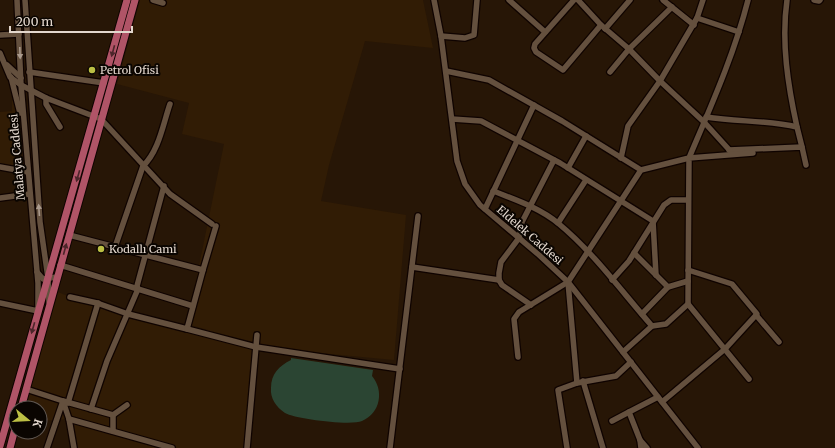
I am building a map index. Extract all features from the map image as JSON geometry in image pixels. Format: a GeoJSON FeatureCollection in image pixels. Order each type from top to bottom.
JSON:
{"type":"FeatureCollection","features":[{"type":"Feature","properties":{"kind":"main road"},"geometry":{"type":"LineString","coordinates":[[23,400],[69,235],[98,118],[104,83],[127,0]]}},
{"type":"Feature","properties":{"kind":"main road"},"geometry":{"type":"LineString","coordinates":[[0,446],[38,311],[135,0]]}},
{"type":"Feature","properties":{"kind":"street","name":"Malatya Caddesi"},"geometry":{"type":"LineString","coordinates":[[17,0],[20,78],[37,272],[38,311]]}},
{"type":"Feature","properties":{"kind":"street"},"geometry":{"type":"LineString","coordinates":[[25,0],[40,222],[48,278],[49,304]]}},
{"type":"Feature","properties":{"kind":"street"},"geometry":{"type":"LineString","coordinates":[[153,0],[162,3]]}},
{"type":"Feature","properties":{"kind":"street","name":"Eldelek Caddesi"},"geometry":{"type":"LineString","coordinates":[[434,0],[441,36],[458,162],[465,184],[480,205],[568,282],[698,448]]}},
{"type":"Feature","properties":{"kind":"street"},"geometry":{"type":"LineString","coordinates":[[441,36],[465,38],[474,35],[477,0]]}},
{"type":"Feature","properties":{"kind":"street"},"geometry":{"type":"LineString","coordinates":[[509,0],[545,32]]}},
{"type":"Feature","properties":{"kind":"street"},"geometry":{"type":"LineString","coordinates":[[574,0],[545,32],[534,48],[536,52],[562,70],[630,0]]}},
{"type":"Feature","properties":{"kind":"street"},"geometry":{"type":"LineString","coordinates":[[578,0],[603,27],[629,49],[660,81],[705,119],[731,152],[753,153]]}},
{"type":"Feature","properties":{"kind":"street"},"geometry":{"type":"LineString","coordinates":[[664,0],[694,25]]}},
{"type":"Feature","properties":{"kind":"street"},"geometry":{"type":"LineString","coordinates":[[621,158],[628,126],[660,81],[694,25],[703,0]]}},
{"type":"Feature","properties":{"kind":"street"},"geometry":{"type":"LineString","coordinates":[[748,0],[739,32],[688,158],[688,304],[749,379]]}},
{"type":"Feature","properties":{"kind":"street"},"geometry":{"type":"LineString","coordinates":[[786,0],[784,21],[785,46],[797,127],[806,165]]}},
{"type":"Feature","properties":{"kind":"street"},"geometry":{"type":"LineString","coordinates":[[814,0],[820,0]]}},
{"type":"Feature","properties":{"kind":"street"},"geometry":{"type":"LineString","coordinates":[[610,72],[629,49],[672,7]]}},
{"type":"Feature","properties":{"kind":"street"},"geometry":{"type":"LineString","coordinates":[[697,18],[739,32]]}},
{"type":"Feature","properties":{"kind":"street"},"geometry":{"type":"LineString","coordinates":[[0,35],[19,34]]}},
{"type":"Feature","properties":{"kind":"street"},"geometry":{"type":"LineString","coordinates":[[0,53],[10,77],[25,132]]}},
{"type":"Feature","properties":{"kind":"street"},"geometry":{"type":"LineString","coordinates":[[5,64],[30,89]]}},
{"type":"Feature","properties":{"kind":"street"},"geometry":{"type":"LineString","coordinates":[[446,71],[489,80],[534,105],[641,170]]}},
{"type":"Feature","properties":{"kind":"street"},"geometry":{"type":"LineString","coordinates":[[29,72],[104,83]]}},
{"type":"Feature","properties":{"kind":"street"},"geometry":{"type":"LineString","coordinates":[[10,77],[21,85],[46,98],[98,118],[170,194],[214,225],[187,329]]}},
{"type":"Feature","properties":{"kind":"street"},"geometry":{"type":"LineString","coordinates":[[46,98],[46,104],[60,127]]}},
{"type":"Feature","properties":{"kind":"street"},"geometry":{"type":"LineString","coordinates":[[115,247],[143,166],[150,160],[155,150],[170,104]]}},
{"type":"Feature","properties":{"kind":"street"},"geometry":{"type":"LineString","coordinates":[[485,209],[534,105]]}},
{"type":"Feature","properties":{"kind":"street"},"geometry":{"type":"LineString","coordinates":[[452,119],[481,121],[568,168],[653,221]]}},
{"type":"Feature","properties":{"kind":"street"},"geometry":{"type":"LineString","coordinates":[[705,119],[776,122],[797,127]]}},
{"type":"Feature","properties":{"kind":"street"},"geometry":{"type":"LineString","coordinates":[[568,168],[586,136]]}},
{"type":"Feature","properties":{"kind":"street"},"geometry":{"type":"LineString","coordinates":[[518,357],[514,318],[519,312],[568,282],[641,170],[688,158],[731,152],[802,147]]}},
{"type":"Feature","properties":{"kind":"street"},"geometry":{"type":"LineString","coordinates":[[531,305],[502,285],[499,280],[502,262],[519,238],[522,222],[554,160]]}},
{"type":"Feature","properties":{"kind":"street"},"geometry":{"type":"LineString","coordinates":[[0,168],[28,172]]}},
{"type":"Feature","properties":{"kind":"street"},"geometry":{"type":"LineString","coordinates":[[558,223],[586,180]]}},
{"type":"Feature","properties":{"kind":"street"},"geometry":{"type":"LineString","coordinates":[[91,409],[106,361],[138,289],[137,286],[164,186]]}},
{"type":"Feature","properties":{"kind":"street"},"geometry":{"type":"LineString","coordinates":[[493,191],[524,202],[558,223],[588,253],[652,326]]}},
{"type":"Feature","properties":{"kind":"street"},"geometry":{"type":"LineString","coordinates":[[0,198],[30,194]]}},
{"type":"Feature","properties":{"kind":"street"},"geometry":{"type":"LineString","coordinates":[[612,280],[634,253],[664,205],[671,200],[688,200]]}},
{"type":"Feature","properties":{"kind":"street"},"geometry":{"type":"LineString","coordinates":[[390,448],[418,216]]}},
{"type":"Feature","properties":{"kind":"street"},"geometry":{"type":"LineString","coordinates":[[653,221],[656,275]]}},
{"type":"Feature","properties":{"kind":"street"},"geometry":{"type":"LineString","coordinates":[[69,235],[203,270]]}},
{"type":"Feature","properties":{"kind":"street"},"geometry":{"type":"LineString","coordinates":[[634,253],[668,287]]}},
{"type":"Feature","properties":{"kind":"street"},"geometry":{"type":"LineString","coordinates":[[60,265],[193,306]]}},
{"type":"Feature","properties":{"kind":"street"},"geometry":{"type":"LineString","coordinates":[[412,267],[499,280]]}},
{"type":"Feature","properties":{"kind":"street"},"geometry":{"type":"LineString","coordinates":[[688,270],[732,284],[779,342]]}},
{"type":"Feature","properties":{"kind":"street"},"geometry":{"type":"LineString","coordinates":[[37,272],[43,279],[57,277]]}},
{"type":"Feature","properties":{"kind":"street"},"geometry":{"type":"LineString","coordinates":[[642,314],[668,287],[688,281]]}},
{"type":"Feature","properties":{"kind":"street"},"geometry":{"type":"LineString","coordinates":[[568,282],[576,383]]}},
{"type":"Feature","properties":{"kind":"street"},"geometry":{"type":"LineString","coordinates":[[70,297],[128,314],[256,347],[400,369]]}},
{"type":"Feature","properties":{"kind":"street"},"geometry":{"type":"LineString","coordinates":[[0,303],[38,311]]}},
{"type":"Feature","properties":{"kind":"street"},"geometry":{"type":"LineString","coordinates":[[47,448],[66,402],[98,304]]}},
{"type":"Feature","properties":{"kind":"street"},"geometry":{"type":"LineString","coordinates":[[623,352],[652,326],[666,324],[688,304]]}},
{"type":"Feature","properties":{"kind":"street"},"geometry":{"type":"LineString","coordinates":[[662,402],[725,349],[756,315]]}},
{"type":"Feature","properties":{"kind":"street"},"geometry":{"type":"LineString","coordinates":[[247,448],[257,335]]}},
{"type":"Feature","properties":{"kind":"street"},"geometry":{"type":"LineString","coordinates":[[567,448],[558,390],[583,381],[599,380],[616,376],[632,362]]}},
{"type":"Feature","properties":{"kind":"street"},"geometry":{"type":"LineString","coordinates":[[583,381],[603,448]]}},
{"type":"Feature","properties":{"kind":"street"},"geometry":{"type":"LineString","coordinates":[[26,389],[113,415]]}},
{"type":"Feature","properties":{"kind":"street"},"geometry":{"type":"LineString","coordinates":[[612,421],[658,396]]}},
{"type":"Feature","properties":{"kind":"street"},"geometry":{"type":"LineString","coordinates":[[66,402],[74,448]]}},
{"type":"Feature","properties":{"kind":"street"},"geometry":{"type":"LineString","coordinates":[[113,415],[127,405]]}},
{"type":"Feature","properties":{"kind":"street"},"geometry":{"type":"LineString","coordinates":[[629,412],[640,440],[641,448]]}},
{"type":"Feature","properties":{"kind":"street"},"geometry":{"type":"LineString","coordinates":[[113,415],[113,431]]}},
{"type":"Feature","properties":{"kind":"street"},"geometry":{"type":"LineString","coordinates":[[69,419],[172,448]]}},
{"type":"Feature","properties":{"kind":"street"},"geometry":{"type":"LineString","coordinates":[[640,440],[647,448]]}},
{"type":"Feature","properties":{"kind":"shaded area"},"geometry":{"type":"Polygon","coordinates":[[[140,0],[423,0],[433,48],[365,41],[329,165],[321,201],[406,215],[394,360],[256,347],[247,448],[75,448],[69,419],[48,420],[48,400],[26,400],[58,292],[70,297],[187,329],[208,330],[187,324],[224,144],[182,134],[189,103],[117,84],[140,0]]]}},
{"type":"Feature","properties":{"kind":"shaded area"},"geometry":{"type":"Polygon","coordinates":[[[12,99],[17,111],[22,167],[0,164],[0,112],[12,111],[12,99]]]}},
{"type":"Feature","properties":{"kind":"green space"},"geometry":{"type":"Polygon","coordinates":[[[291,358],[373,370],[372,376],[376,382],[379,394],[377,407],[373,413],[362,421],[347,423],[311,419],[285,413],[276,405],[273,399],[271,383],[276,371],[291,360],[291,358]]]}},
{"type":"Feature","properties":{"kind":"place","name":"Petrol Ofisi"},"geometry":{"type":"Point","coordinates":[92,70]}},
{"type":"Feature","properties":{"kind":"place","name":"Kodallı Cami"},"geometry":{"type":"Point","coordinates":[101,249]}}]}
